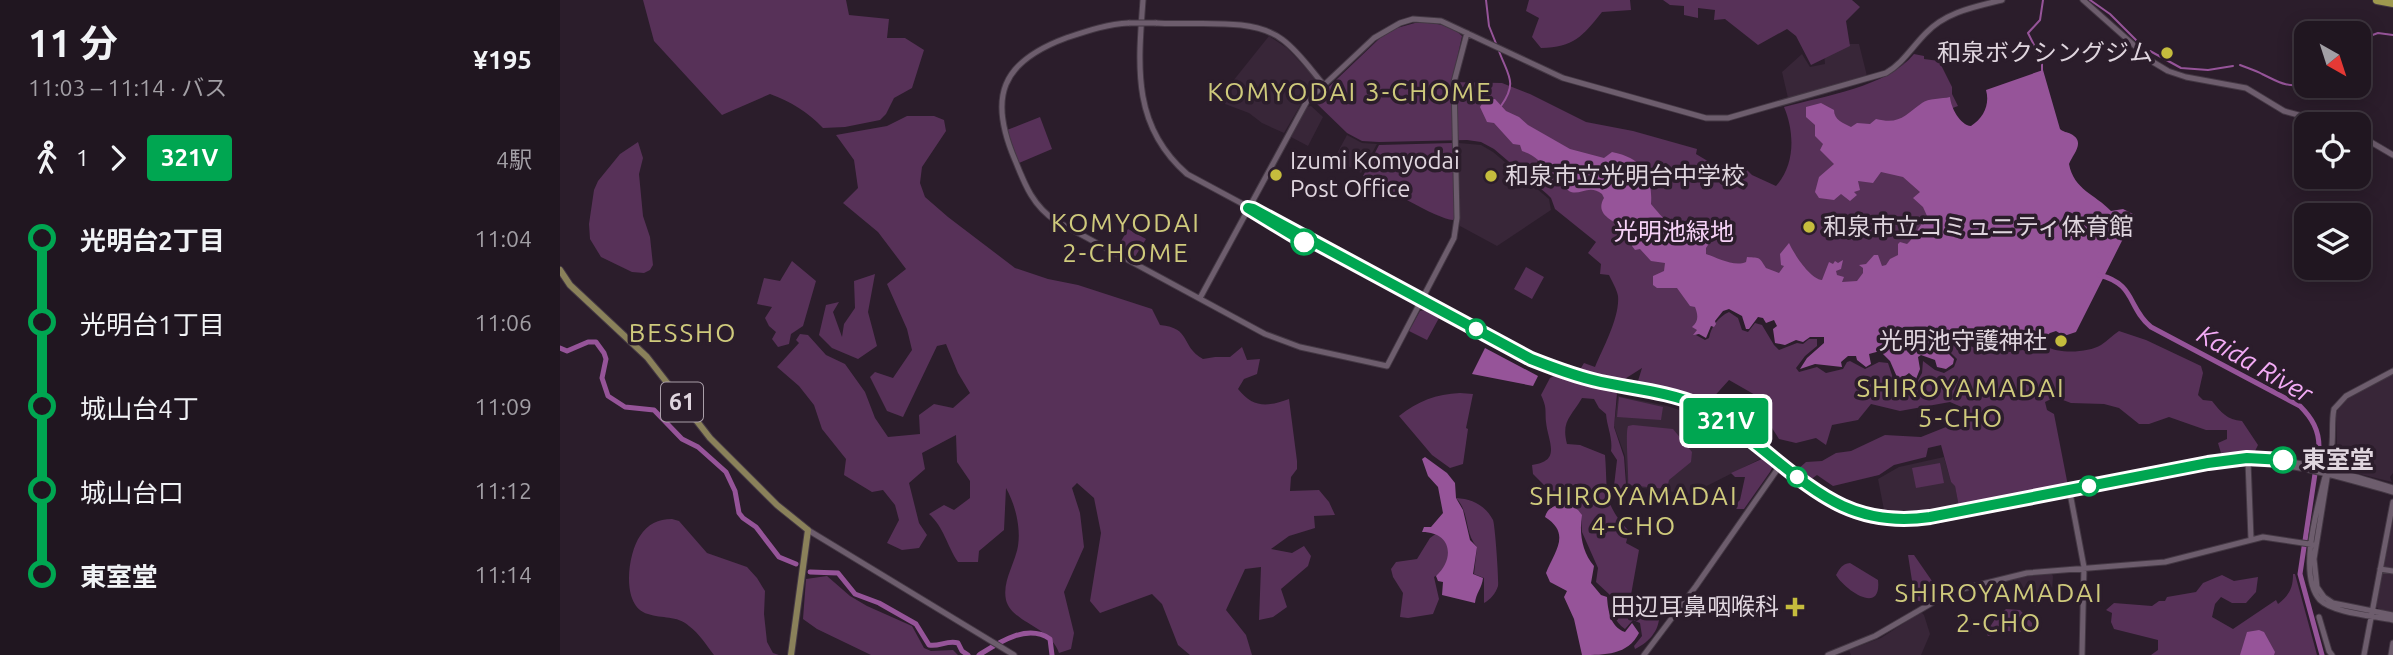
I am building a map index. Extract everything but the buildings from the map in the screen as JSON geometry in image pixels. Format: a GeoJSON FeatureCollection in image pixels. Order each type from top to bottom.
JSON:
{"type":"FeatureCollection","features":[{"type":"Feature","properties":{"kind":"highway"},"geometry":{"type":"LineString","coordinates":[[2377,0],[2393,3]]}},
{"type":"Feature","properties":{"kind":"main road","name":"61"},"geometry":{"type":"LineString","coordinates":[[560,270],[570,285],[648,357],[710,438],[780,509],[808,530]]}},
{"type":"Feature","properties":{"kind":"main road"},"geometry":{"type":"LineString","coordinates":[[791,655],[808,530]]}},
{"type":"Feature","properties":{"kind":"street"},"geometry":{"type":"LineString","coordinates":[[1143,0],[1140,37],[1142,99],[1152,131],[1164,151],[1186,174],[1305,242],[1520,356],[1580,380],[1681,402],[1699,409],[1734,430],[1819,498],[1842,512],[1893,524],[1931,521],[2070,492],[2247,460],[2276,459],[2393,490]]}},
{"type":"Feature","properties":{"kind":"street"},"geometry":{"type":"LineString","coordinates":[[1200,298],[1307,101],[1374,38],[1400,23],[1413,19],[1441,21],[1563,78],[1706,118],[1728,118],[1886,73],[1903,61],[1923,36],[1943,19],[1960,11],[2002,0]]}},
{"type":"Feature","properties":{"kind":"street"},"geometry":{"type":"LineString","coordinates":[[2083,0],[2153,62],[2168,71],[2246,88],[2284,111],[2294,114]]}},
{"type":"Feature","properties":{"kind":"street"},"geometry":{"type":"LineString","coordinates":[[1324,85],[1283,40],[1271,32],[1249,26],[1156,23],[1106,25],[1044,47],[1027,57],[1004,89],[1001,114],[1003,130],[1028,192],[1044,213],[1265,334],[1287,343],[1387,366],[1454,237],[1457,218],[1454,82],[1467,33]]}},
{"type":"Feature","properties":{"kind":"street"},"geometry":{"type":"LineString","coordinates":[[2371,142],[2393,155]]}},
{"type":"Feature","properties":{"kind":"street"},"geometry":{"type":"LineString","coordinates":[[2393,371],[2346,396],[2336,405],[2333,412],[2333,443],[2312,544],[2320,593],[2333,603],[2393,617]]}},
{"type":"Feature","properties":{"kind":"street"},"geometry":{"type":"LineString","coordinates":[[2247,460],[2250,540]]}},
{"type":"Feature","properties":{"kind":"street"},"geometry":{"type":"LineString","coordinates":[[1644,655],[1780,466]]}},
{"type":"Feature","properties":{"kind":"street"},"geometry":{"type":"LineString","coordinates":[[2070,492],[2084,567],[2082,655]]}},
{"type":"Feature","properties":{"kind":"street"},"geometry":{"type":"LineString","coordinates":[[2364,655],[2393,502]]}},
{"type":"Feature","properties":{"kind":"street"},"geometry":{"type":"LineString","coordinates":[[808,530],[1014,655]]}},
{"type":"Feature","properties":{"kind":"street"},"geometry":{"type":"LineString","coordinates":[[1828,655],[1875,636],[1930,602],[1962,589],[2028,573],[2165,562],[2272,537],[2312,544]]}},
{"type":"Feature","properties":{"kind":"street"},"geometry":{"type":"LineString","coordinates":[[2381,569],[2393,571]]}},
{"type":"Feature","properties":{"kind":"street"},"geometry":{"type":"LineString","coordinates":[[2319,617],[2332,655]]}},
{"type":"Feature","properties":{"kind":"street"},"geometry":{"type":"LineString","coordinates":[[2391,655],[2393,643]]}},
{"type":"Feature","properties":{"kind":"shaded area"},"geometry":{"type":"Polygon","coordinates":[[[1269,36],[1287,48],[1318,81],[1284,133],[1262,123],[1249,113],[1225,104],[1225,91],[1269,36]]]}},
{"type":"Feature","properties":{"kind":"shaded area"},"geometry":{"type":"Polygon","coordinates":[[[1849,44],[1859,44],[1867,76],[1788,98],[1782,72],[1802,54],[1810,67],[1825,64],[1824,52],[1849,44]]]}},
{"type":"Feature","properties":{"kind":"shaded area"},"geometry":{"type":"Polygon","coordinates":[[[2043,70],[2060,129],[2078,141],[2069,164],[2075,180],[2111,211],[2123,209],[2135,215],[2076,332],[2064,336],[2056,331],[2035,345],[2027,341],[2015,349],[2011,349],[1996,336],[1982,345],[1962,336],[1952,340],[1947,352],[1954,359],[1953,364],[1946,369],[1937,367],[1935,360],[1921,355],[1918,357],[1920,369],[1916,379],[1909,373],[1900,380],[1890,361],[1880,351],[1869,354],[1871,364],[1866,367],[1856,356],[1848,356],[1841,362],[1842,367],[1815,364],[1800,369],[1807,358],[1824,343],[1824,337],[1810,337],[1803,342],[1796,340],[1785,345],[1775,343],[1773,329],[1777,326],[1774,320],[1766,323],[1763,318],[1758,317],[1749,329],[1746,329],[1742,316],[1729,309],[1723,311],[1714,327],[1711,326],[1706,338],[1699,334],[1693,335],[1697,330],[1692,327],[1697,318],[1695,307],[1690,306],[1677,288],[1657,288],[1653,285],[1653,276],[1664,271],[1665,263],[1651,261],[1640,249],[1635,250],[1632,246],[1633,238],[1628,232],[1603,213],[1602,194],[1593,190],[1569,191],[1561,180],[1537,159],[1522,151],[1520,145],[1513,144],[1494,123],[1487,122],[1480,107],[1484,100],[1495,99],[1506,111],[1570,149],[1604,158],[1612,152],[1631,159],[1648,177],[1651,204],[1664,218],[1679,228],[1691,227],[1704,240],[1712,239],[1706,248],[1706,254],[1736,263],[1746,262],[1747,257],[1757,258],[1766,268],[1779,273],[1784,266],[1781,265],[1780,254],[1789,243],[1803,265],[1817,279],[1822,280],[1829,262],[1833,264],[1843,260],[1841,269],[1836,271],[1837,275],[1844,277],[1842,282],[1857,281],[1863,273],[1863,268],[1859,265],[1866,264],[1874,255],[1878,255],[1882,266],[1886,265],[1898,255],[1898,244],[1907,244],[1927,216],[1923,207],[1913,198],[1920,192],[1903,177],[1881,172],[1873,183],[1858,181],[1860,190],[1854,192],[1857,195],[1850,201],[1841,194],[1834,200],[1819,198],[1815,192],[1819,177],[1834,164],[1820,150],[1823,144],[1815,136],[1815,125],[1806,117],[1806,107],[1821,103],[1834,110],[1837,119],[1851,127],[1857,123],[1870,124],[1876,119],[1897,120],[1925,101],[1950,97],[1957,115],[1963,123],[1971,126],[1985,110],[1986,90],[2043,70]]]}},
{"type":"Feature","properties":{"kind":"shaded area"},"geometry":{"type":"Polygon","coordinates":[[[1311,106],[1323,117],[1308,146],[1291,137],[1307,107],[1311,106]]]}},
{"type":"Feature","properties":{"kind":"shaded area"},"geometry":{"type":"Polygon","coordinates":[[[1347,135],[1362,143],[1377,144],[1361,173],[1334,159],[1347,135]]]}},
{"type":"Feature","properties":{"kind":"shaded area","name":"和泉市立光明台中学校"},"geometry":{"type":"Polygon","coordinates":[[[1459,143],[1481,145],[1493,152],[1549,199],[1551,210],[1497,246],[1460,226],[1459,143]]]}},
{"type":"Feature","properties":{"kind":"shaded area"},"geometry":{"type":"Polygon","coordinates":[[[1485,348],[1538,376],[1533,386],[1472,374],[1485,348]]]}},
{"type":"Feature","properties":{"kind":"shaded area"},"geometry":{"type":"Polygon","coordinates":[[[2393,373],[2392,482],[2336,468],[2332,464],[2337,446],[2336,416],[2339,405],[2352,394],[2393,373]]]}},
{"type":"Feature","properties":{"kind":"shaded area"},"geometry":{"type":"Polygon","coordinates":[[[1618,396],[1667,406],[1711,421],[1762,458],[1683,498],[1674,492],[1627,486],[1625,456],[1614,426],[1618,396]]]}},
{"type":"Feature","properties":{"kind":"shaded area"},"geometry":{"type":"Polygon","coordinates":[[[1425,457],[1447,473],[1455,483],[1456,498],[1463,510],[1470,540],[1477,547],[1473,574],[1483,578],[1475,603],[1442,595],[1443,582],[1438,581],[1436,576],[1448,555],[1445,541],[1440,536],[1422,532],[1424,527],[1431,527],[1443,513],[1438,487],[1428,476],[1422,459],[1425,457]]]}},
{"type":"Feature","properties":{"kind":"shaded area"},"geometry":{"type":"Polygon","coordinates":[[[1944,457],[1951,482],[1955,485],[1959,507],[1912,515],[1885,515],[1878,479],[1899,467],[1944,457]]]}},
{"type":"Feature","properties":{"kind":"shaded area"},"geometry":{"type":"Polygon","coordinates":[[[1567,503],[1582,515],[1582,542],[1594,566],[1591,583],[1601,595],[1607,597],[1609,612],[1616,626],[1625,632],[1632,623],[1639,633],[1629,646],[1622,650],[1599,655],[1582,655],[1574,619],[1564,597],[1567,591],[1550,582],[1546,573],[1559,544],[1559,537],[1558,530],[1545,517],[1546,513],[1556,505],[1567,503]]]}},
{"type":"Feature","properties":{"kind":"shaded area"},"geometry":{"type":"Polygon","coordinates":[[[2393,519],[2393,613],[2379,610],[2376,606],[2393,519]]]}},
{"type":"Feature","properties":{"kind":"shaded area"},"geometry":{"type":"Polygon","coordinates":[[[2050,572],[2053,576],[2052,592],[2035,606],[2013,579],[2050,572]]]}},
{"type":"Feature","properties":{"kind":"shaded area"},"geometry":{"type":"Polygon","coordinates":[[[1921,612],[1930,634],[1921,655],[1851,655],[1849,650],[1881,638],[1921,612]]]}},
{"type":"Feature","properties":{"kind":"shaded area"},"geometry":{"type":"Polygon","coordinates":[[[2247,632],[2264,632],[2275,652],[2274,655],[2240,655],[2247,632]]]}},
{"type":"Feature","properties":{"kind":"green space"},"geometry":{"type":"Polygon","coordinates":[[[643,0],[846,0],[849,15],[889,19],[887,38],[905,38],[924,50],[912,88],[894,98],[880,120],[823,128],[798,108],[770,94],[722,115],[654,41],[643,0]]]}},
{"type":"Feature","properties":{"kind":"green space"},"geometry":{"type":"Polygon","coordinates":[[[1529,0],[1630,0],[1631,10],[1602,12],[1589,28],[1570,43],[1541,48],[1532,37],[1539,18],[1526,11],[1529,0]]]}},
{"type":"Feature","properties":{"kind":"green space"},"geometry":{"type":"Polygon","coordinates":[[[1663,0],[1852,0],[1860,7],[1846,21],[1850,46],[1811,65],[1796,36],[1787,29],[1758,45],[1725,19],[1714,20],[1715,10],[1698,8],[1698,18],[1684,15],[1684,6],[1670,5],[1663,0]]]}},
{"type":"Feature","properties":{"kind":"green space","name":"光明池緑地"},"geometry":{"type":"Polygon","coordinates":[[[1415,23],[1440,25],[1462,36],[1452,82],[1502,83],[1586,122],[1633,131],[1697,149],[1696,154],[1716,166],[1740,163],[1752,175],[1776,186],[1790,159],[1790,127],[1784,107],[1872,82],[1888,75],[1914,54],[1924,56],[1924,59],[1939,61],[1958,106],[1950,109],[1935,198],[1909,261],[1840,299],[1750,279],[1696,335],[1705,340],[1709,338],[1716,323],[1729,312],[1738,318],[1742,330],[1748,332],[1755,323],[1762,325],[1779,350],[1797,343],[1803,344],[1809,339],[1817,339],[1817,346],[1796,368],[1799,372],[1817,367],[1826,373],[1843,369],[1850,361],[1865,369],[1879,362],[1888,363],[1893,378],[1917,382],[1922,373],[1923,361],[1944,373],[1954,367],[1957,359],[1950,352],[1959,341],[1977,349],[2000,344],[2009,352],[2023,350],[2028,353],[2046,346],[2073,352],[2095,348],[2119,331],[2146,340],[2201,366],[2203,373],[2198,395],[2203,400],[2212,401],[2228,417],[2242,421],[2258,445],[2255,451],[2221,453],[2218,443],[2227,439],[2227,430],[2206,430],[2169,417],[2149,424],[2139,424],[2119,408],[2104,404],[2071,403],[2055,397],[2045,402],[2047,410],[2054,414],[2068,486],[1959,507],[1941,445],[1928,448],[1926,457],[1894,465],[1879,475],[1833,486],[1817,475],[1810,480],[1797,470],[1806,462],[1822,461],[1885,435],[1921,437],[1961,421],[1966,409],[1950,402],[1900,411],[1871,404],[1858,420],[1832,425],[1826,445],[1816,438],[1796,443],[1779,439],[1765,417],[1757,396],[1729,380],[1710,401],[1638,381],[1642,368],[1620,382],[1574,372],[1576,367],[1581,368],[1584,363],[1595,367],[1618,304],[1609,275],[1600,274],[1601,264],[1588,253],[1596,242],[1555,209],[1547,194],[1494,149],[1481,142],[1362,141],[1347,133],[1314,101],[1380,38],[1397,28],[1415,23]]]}},
{"type":"Feature","properties":{"kind":"green space"},"geometry":{"type":"Polygon","coordinates":[[[907,116],[934,116],[944,120],[946,131],[922,167],[920,183],[925,197],[1015,268],[1152,309],[1160,325],[1177,330],[1191,349],[1203,359],[1230,357],[1242,347],[1247,360],[1260,359],[1257,374],[1244,379],[1238,389],[1255,403],[1267,404],[1289,399],[1297,461],[1297,469],[1291,477],[1290,491],[1319,490],[1335,515],[1314,516],[1315,528],[1289,536],[1271,549],[1292,553],[1304,546],[1311,556],[1308,566],[1281,589],[1287,607],[1273,617],[1259,620],[1261,567],[1245,569],[1226,610],[1246,635],[1252,655],[1190,655],[1178,645],[1162,604],[1152,594],[1100,613],[1090,601],[1101,533],[1094,498],[1077,483],[1072,488],[1080,513],[1084,547],[1064,592],[1074,633],[1071,649],[1059,653],[1048,637],[1016,614],[1006,600],[1006,586],[1016,553],[1019,531],[1006,488],[1004,530],[979,551],[978,562],[958,562],[929,514],[944,505],[954,510],[970,498],[970,481],[957,462],[956,435],[922,453],[925,469],[909,483],[919,523],[927,535],[919,548],[902,550],[887,543],[899,520],[895,505],[883,490],[872,492],[844,475],[846,459],[822,429],[814,405],[799,386],[777,367],[799,343],[796,340],[800,334],[808,335],[826,355],[845,364],[865,392],[875,418],[888,437],[920,434],[919,415],[934,404],[953,408],[970,393],[946,344],[937,346],[903,417],[887,411],[870,377],[875,372],[893,378],[912,350],[907,329],[887,284],[906,269],[878,232],[843,203],[858,188],[854,160],[836,135],[887,126],[907,116]]]}},
{"type":"Feature","properties":{"kind":"green space"},"geometry":{"type":"Polygon","coordinates":[[[1040,117],[1052,149],[1019,163],[1007,130],[1040,117]]]}},
{"type":"Feature","properties":{"kind":"green space"},"geometry":{"type":"Polygon","coordinates":[[[638,142],[643,158],[639,174],[643,216],[650,237],[653,265],[644,273],[632,272],[601,257],[590,239],[589,224],[598,181],[620,154],[638,142]]]}},
{"type":"Feature","properties":{"kind":"green space"},"geometry":{"type":"Polygon","coordinates":[[[1452,143],[1453,220],[1422,208],[1363,176],[1379,145],[1452,143]]]}},
{"type":"Feature","properties":{"kind":"green space"},"geometry":{"type":"Polygon","coordinates":[[[1128,229],[1146,239],[1133,260],[1116,250],[1128,229]]]}},
{"type":"Feature","properties":{"kind":"green space"},"geometry":{"type":"Polygon","coordinates":[[[792,261],[816,281],[803,326],[791,334],[789,344],[778,347],[772,339],[776,332],[765,318],[772,307],[757,304],[764,278],[780,281],[792,261]]]}},
{"type":"Feature","properties":{"kind":"green space"},"geometry":{"type":"Polygon","coordinates":[[[1526,267],[1544,277],[1532,299],[1514,289],[1526,267]]]}},
{"type":"Feature","properties":{"kind":"green space"},"geometry":{"type":"Polygon","coordinates":[[[875,274],[868,312],[877,346],[858,359],[832,348],[819,335],[826,305],[839,302],[833,312],[842,337],[844,324],[855,308],[854,281],[875,274]]]}},
{"type":"Feature","properties":{"kind":"green space"},"geometry":{"type":"Polygon","coordinates":[[[1425,310],[1439,318],[1427,340],[1409,331],[1420,311],[1425,310]]]}},
{"type":"Feature","properties":{"kind":"green space"},"geometry":{"type":"Polygon","coordinates":[[[1554,376],[1617,393],[1614,427],[1624,457],[1626,484],[1620,491],[1614,486],[1617,460],[1611,451],[1606,414],[1594,399],[1582,398],[1566,424],[1565,436],[1567,444],[1580,445],[1605,455],[1610,504],[1629,531],[1626,543],[1639,550],[1629,606],[1642,606],[1659,619],[1651,637],[1635,649],[1634,646],[1642,636],[1640,623],[1633,620],[1625,629],[1615,619],[1610,595],[1596,582],[1598,568],[1582,532],[1581,516],[1570,505],[1562,506],[1556,499],[1545,499],[1546,487],[1533,474],[1532,465],[1541,463],[1550,455],[1541,395],[1550,378],[1554,376]]]}},
{"type":"Feature","properties":{"kind":"green space"},"geometry":{"type":"Polygon","coordinates":[[[1460,393],[1473,394],[1466,428],[1463,464],[1450,468],[1432,455],[1399,416],[1428,399],[1460,393]]]}},
{"type":"Feature","properties":{"kind":"green space"},"geometry":{"type":"Polygon","coordinates":[[[1619,397],[1663,407],[1661,420],[1617,417],[1619,397]]]}},
{"type":"Feature","properties":{"kind":"green space"},"geometry":{"type":"Polygon","coordinates":[[[1628,426],[1673,429],[1692,452],[1691,462],[1669,480],[1667,489],[1628,485],[1627,430],[1628,426]]]}},
{"type":"Feature","properties":{"kind":"green space"},"geometry":{"type":"Polygon","coordinates":[[[1764,458],[1773,466],[1770,472],[1744,509],[1737,509],[1734,506],[1740,500],[1745,477],[1735,477],[1731,473],[1764,458]]]}},
{"type":"Feature","properties":{"kind":"green space"},"geometry":{"type":"Polygon","coordinates":[[[1940,463],[1944,483],[1916,488],[1912,468],[1940,463]]]}},
{"type":"Feature","properties":{"kind":"green space"},"geometry":{"type":"Polygon","coordinates":[[[1456,498],[1478,504],[1493,520],[1498,586],[1484,603],[1484,578],[1474,574],[1477,547],[1456,498]]]}},
{"type":"Feature","properties":{"kind":"green space"},"geometry":{"type":"Polygon","coordinates":[[[672,519],[679,521],[707,553],[747,567],[757,578],[765,591],[767,642],[773,653],[779,655],[714,655],[696,632],[684,623],[648,614],[639,609],[630,590],[632,554],[643,532],[650,525],[672,519]]]}},
{"type":"Feature","properties":{"kind":"green space"},"geometry":{"type":"Polygon","coordinates":[[[1437,533],[1448,542],[1451,553],[1446,569],[1434,577],[1439,599],[1433,614],[1400,617],[1403,593],[1391,569],[1396,562],[1417,559],[1430,538],[1437,533]]]}},
{"type":"Feature","properties":{"kind":"green space"},"geometry":{"type":"Polygon","coordinates":[[[1908,555],[1914,555],[1941,594],[1923,602],[1915,600],[1908,555]]]}},
{"type":"Feature","properties":{"kind":"green space"},"geometry":{"type":"Polygon","coordinates":[[[1850,563],[1878,580],[1878,591],[1874,597],[1862,597],[1854,593],[1836,575],[1845,564],[1850,563]]]}},
{"type":"Feature","properties":{"kind":"green space"},"geometry":{"type":"Polygon","coordinates":[[[2293,574],[2317,655],[2151,655],[2158,650],[2158,640],[2114,629],[2111,622],[2112,613],[2106,610],[2114,603],[2152,606],[2159,601],[2165,601],[2167,597],[2196,592],[2203,583],[2222,575],[2234,581],[2258,577],[2256,592],[2246,603],[2232,603],[2221,597],[2215,604],[2212,617],[2233,629],[2276,600],[2278,604],[2282,601],[2291,588],[2293,574]]]}},
{"type":"Feature","properties":{"kind":"green space"},"geometry":{"type":"Polygon","coordinates":[[[827,576],[850,596],[867,606],[912,626],[924,648],[931,651],[953,650],[958,655],[871,655],[817,629],[803,619],[806,579],[827,576]]]}},
{"type":"Feature","properties":{"kind":"green space"},"geometry":{"type":"Polygon","coordinates":[[[2006,609],[2020,610],[2032,623],[2032,629],[1988,636],[1986,633],[1995,619],[2006,609]]]}},
{"type":"Feature","properties":{"kind":"waterway"},"geometry":{"type":"LineString","coordinates":[[1486,0],[1489,26],[1497,46]]}},
{"type":"Feature","properties":{"kind":"waterway"},"geometry":{"type":"LineString","coordinates":[[2042,71],[2042,61],[2028,33],[2040,20],[2043,0]]}},
{"type":"Feature","properties":{"kind":"waterway"},"geometry":{"type":"LineString","coordinates":[[2090,0],[2110,14],[2142,46]]}},
{"type":"Feature","properties":{"kind":"waterway"},"geometry":{"type":"LineString","coordinates":[[2371,36],[2378,33],[2393,35]]}},
{"type":"Feature","properties":{"kind":"waterway"},"geometry":{"type":"LineString","coordinates":[[1499,51],[1510,79],[1509,91],[1501,106]]}},
{"type":"Feature","properties":{"kind":"waterway"},"geometry":{"type":"LineString","coordinates":[[2150,51],[2181,68],[2208,70],[2233,66]]}},
{"type":"Feature","properties":{"kind":"waterway"},"geometry":{"type":"LineString","coordinates":[[2240,65],[2294,85]]}},
{"type":"Feature","properties":{"kind":"waterway","name":"Kaida River"},"geometry":{"type":"LineString","coordinates":[[2099,275],[2119,284],[2151,327],[2300,406],[2311,420],[2318,435],[2319,447],[2300,574],[2322,655]]}},
{"type":"Feature","properties":{"kind":"waterway"},"geometry":{"type":"LineString","coordinates":[[560,348],[567,351],[588,342],[596,342],[606,359],[602,378],[608,396],[625,407],[654,410],[682,439],[698,447],[726,472],[735,491],[739,513],[756,527],[779,557],[796,564]]}},
{"type":"Feature","properties":{"kind":"waterway"},"geometry":{"type":"LineString","coordinates":[[810,572],[838,573],[855,594],[879,603],[916,624],[929,645],[958,643],[968,655]]}},
{"type":"Feature","properties":{"kind":"waterway"},"geometry":{"type":"LineString","coordinates":[[979,655],[1013,636],[1032,633],[1050,639],[1052,655]]}},
{"type":"Feature","properties":{"kind":"bus line","name":"321V"},"geometry":{"type":"LineString","coordinates":[[1304,242],[1248,208],[1531,359],[1573,375],[1661,394],[1708,410],[1821,495],[1863,515],[1901,520],[1930,517],[2229,459],[2283,460]]}},
{"type":"Feature","properties":{"kind":"place","name":"和泉ボクシングジム"},"geometry":{"type":"Point","coordinates":[2167,53]}},
{"type":"Feature","properties":{"kind":"place","name":"Izumi Komyodai Post Office"},"geometry":{"type":"Point","coordinates":[1276,175]}},
{"type":"Feature","properties":{"kind":"place","name":"和泉市立光明台中学校"},"geometry":{"type":"Point","coordinates":[1491,176]}},
{"type":"Feature","properties":{"kind":"place","name":"和泉市立コミュニティ体育館"},"geometry":{"type":"Point","coordinates":[1809,227]}},
{"type":"Feature","properties":{"kind":"place","name":"光明池守護神社"},"geometry":{"type":"Point","coordinates":[2061,341]}},
{"type":"Feature","properties":{"kind":"place","name":"東室堂"},"geometry":{"type":"Point","coordinates":[2283,460]}},
{"type":"Feature","properties":{"kind":"place","name":"田辺耳鼻咽喉科"},"geometry":{"type":"Point","coordinates":[1795,607]}},
{"type":"Feature","properties":{"kind":"district","name":"KOMYODAI 3-CHOME"},"geometry":{"type":"Point","coordinates":[1350,92]}},
{"type":"Feature","properties":{"kind":"district","name":"KOMYODAI 2-CHOME"},"geometry":{"type":"Point","coordinates":[1126,238]}},
{"type":"Feature","properties":{"kind":"district","name":"BESSHO"},"geometry":{"type":"Point","coordinates":[683,333]}},
{"type":"Feature","properties":{"kind":"district","name":"SHIROYAMADAI 5-CHO"},"geometry":{"type":"Point","coordinates":[1961,403]}},
{"type":"Feature","properties":{"kind":"district","name":"SHIROYAMADAI 4-CHO"},"geometry":{"type":"Point","coordinates":[1634,511]}},
{"type":"Feature","properties":{"kind":"district","name":"SHIROYAMADAI 2-CHO"},"geometry":{"type":"Point","coordinates":[1999,608]}}]}
